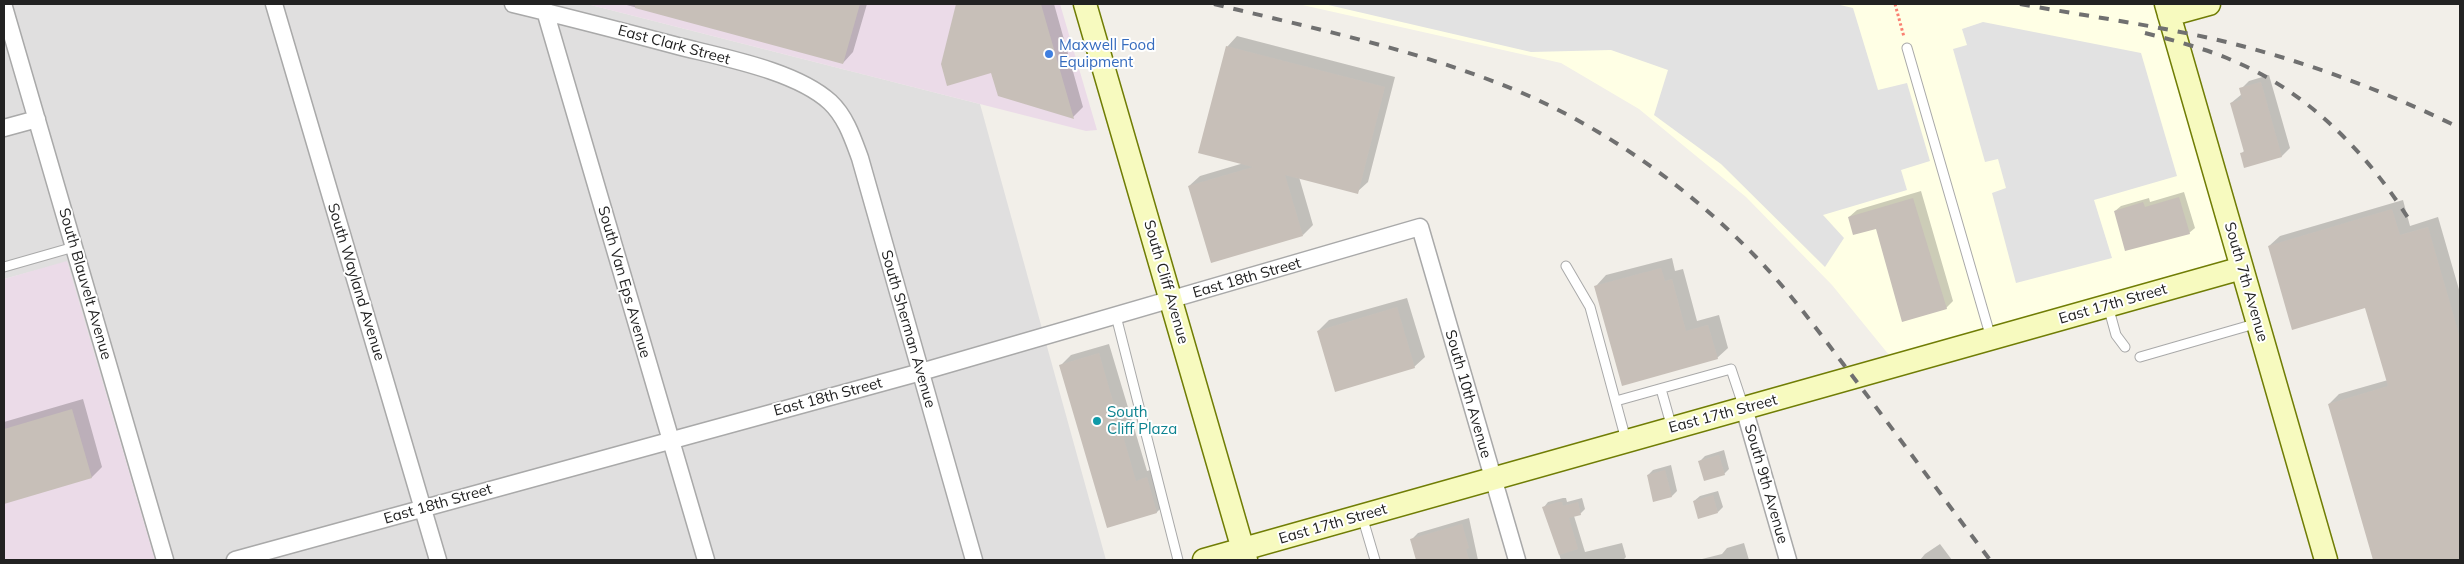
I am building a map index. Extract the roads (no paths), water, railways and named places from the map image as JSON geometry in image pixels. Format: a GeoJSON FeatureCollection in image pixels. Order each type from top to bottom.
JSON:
{"type":"FeatureCollection","features":[{"type":"Feature","properties":{"kind":"street","name":"South Wayland Avenue"},"geometry":{"type":"LineString","coordinates":[[274,4],[438,560]]}},
{"type":"Feature","properties":{"kind":"street","name":"East Clark Street"},"geometry":{"type":"LineString","coordinates":[[513,4],[544,8],[752,66],[783,76],[810,89],[830,103]]}},
{"type":"Feature","properties":{"kind":"street","name":"South Cliff Avenue"},"geometry":{"type":"LineString","coordinates":[[1085,4],[1245,555]]}},
{"type":"Feature","properties":{"kind":"street"},"geometry":{"type":"LineString","coordinates":[[2168,9],[2209,4]]}},
{"type":"Feature","properties":{"kind":"street","name":"South Blauvelt Avenue"},"geometry":{"type":"LineString","coordinates":[[4,7],[165,560]]}},
{"type":"Feature","properties":{"kind":"street","name":"South Van Eps Avenue"},"geometry":{"type":"LineString","coordinates":[[544,8],[706,560]]}},
{"type":"Feature","properties":{"kind":"street","name":"South 7th Avenue"},"geometry":{"type":"LineString","coordinates":[[2168,9],[2326,560]]}},
{"type":"Feature","properties":{"kind":"street","name":"South Sherman Avenue"},"geometry":{"type":"LineString","coordinates":[[830,103],[848,127],[860,158],[974,560]]}},
{"type":"Feature","properties":{"kind":"street"},"geometry":{"type":"LineString","coordinates":[[4,128],[37,119]]}},
{"type":"Feature","properties":{"kind":"street","name":"East 18th Street"},"geometry":{"type":"LineString","coordinates":[[235,560],[670,439],[921,372],[1420,227]]}},
{"type":"Feature","properties":{"kind":"street","name":"South 10th Avenue"},"geometry":{"type":"LineString","coordinates":[[1420,227],[1516,560]]}},
{"type":"Feature","properties":{"kind":"street","name":"East 17th Street"},"geometry":{"type":"LineString","coordinates":[[1204,560],[1245,555],[1362,515],[2242,268]]}},
{"type":"Feature","properties":{"kind":"street","name":"South 9th Avenue"},"geometry":{"type":"LineString","coordinates":[[1744,408],[1788,560]]}},
{"type":"Feature","properties":{"kind":"lane"},"geometry":{"type":"LineString","coordinates":[[1908,48],[1992,338]]}},
{"type":"Feature","properties":{"kind":"lane"},"geometry":{"type":"LineString","coordinates":[[4,267],[74,247]]}},
{"type":"Feature","properties":{"kind":"lane"},"geometry":{"type":"LineString","coordinates":[[1566,266],[1590,307],[1626,441]]}},
{"type":"Feature","properties":{"kind":"lane"},"geometry":{"type":"LineString","coordinates":[[2108,306],[2116,335],[2125,347]]}},
{"type":"Feature","properties":{"kind":"lane"},"geometry":{"type":"LineString","coordinates":[[1116,316],[1178,560]]}},
{"type":"Feature","properties":{"kind":"lane"},"geometry":{"type":"LineString","coordinates":[[2140,357],[2258,323]]}},
{"type":"Feature","properties":{"kind":"lane"},"geometry":{"type":"LineString","coordinates":[[1616,402],[1731,369],[1744,408]]}},
{"type":"Feature","properties":{"kind":"lane"},"geometry":{"type":"LineString","coordinates":[[1661,389],[1672,428]]}},
{"type":"Feature","properties":{"kind":"lane"},"geometry":{"type":"LineString","coordinates":[[1362,515],[1375,560]]}},
{"type":"Feature","properties":{"kind":"railway"},"geometry":{"type":"LineString","coordinates":[[1214,4],[1369,42],[1446,64],[1483,77],[1553,107],[1585,124],[1646,163],[1703,207],[1756,257],[1779,283],[1881,413],[1990,560]]}},
{"type":"Feature","properties":{"kind":"railway"},"geometry":{"type":"LineString","coordinates":[[2020,4],[2169,30],[2249,48],[2342,77],[2402,101],[2460,128]]}},
{"type":"Feature","properties":{"kind":"railway"},"geometry":{"type":"LineString","coordinates":[[2145,33],[2225,57],[2263,75],[2288,90],[2312,108],[2356,149],[2410,221]]}},
{"type":"Feature","properties":{"kind":"place","name":"Maxwell Food Equipment"},"geometry":{"type":"Point","coordinates":[1049,54]}},
{"type":"Feature","properties":{"kind":"place","name":"South Cliff Plaza"},"geometry":{"type":"Point","coordinates":[1097,421]}}]}
